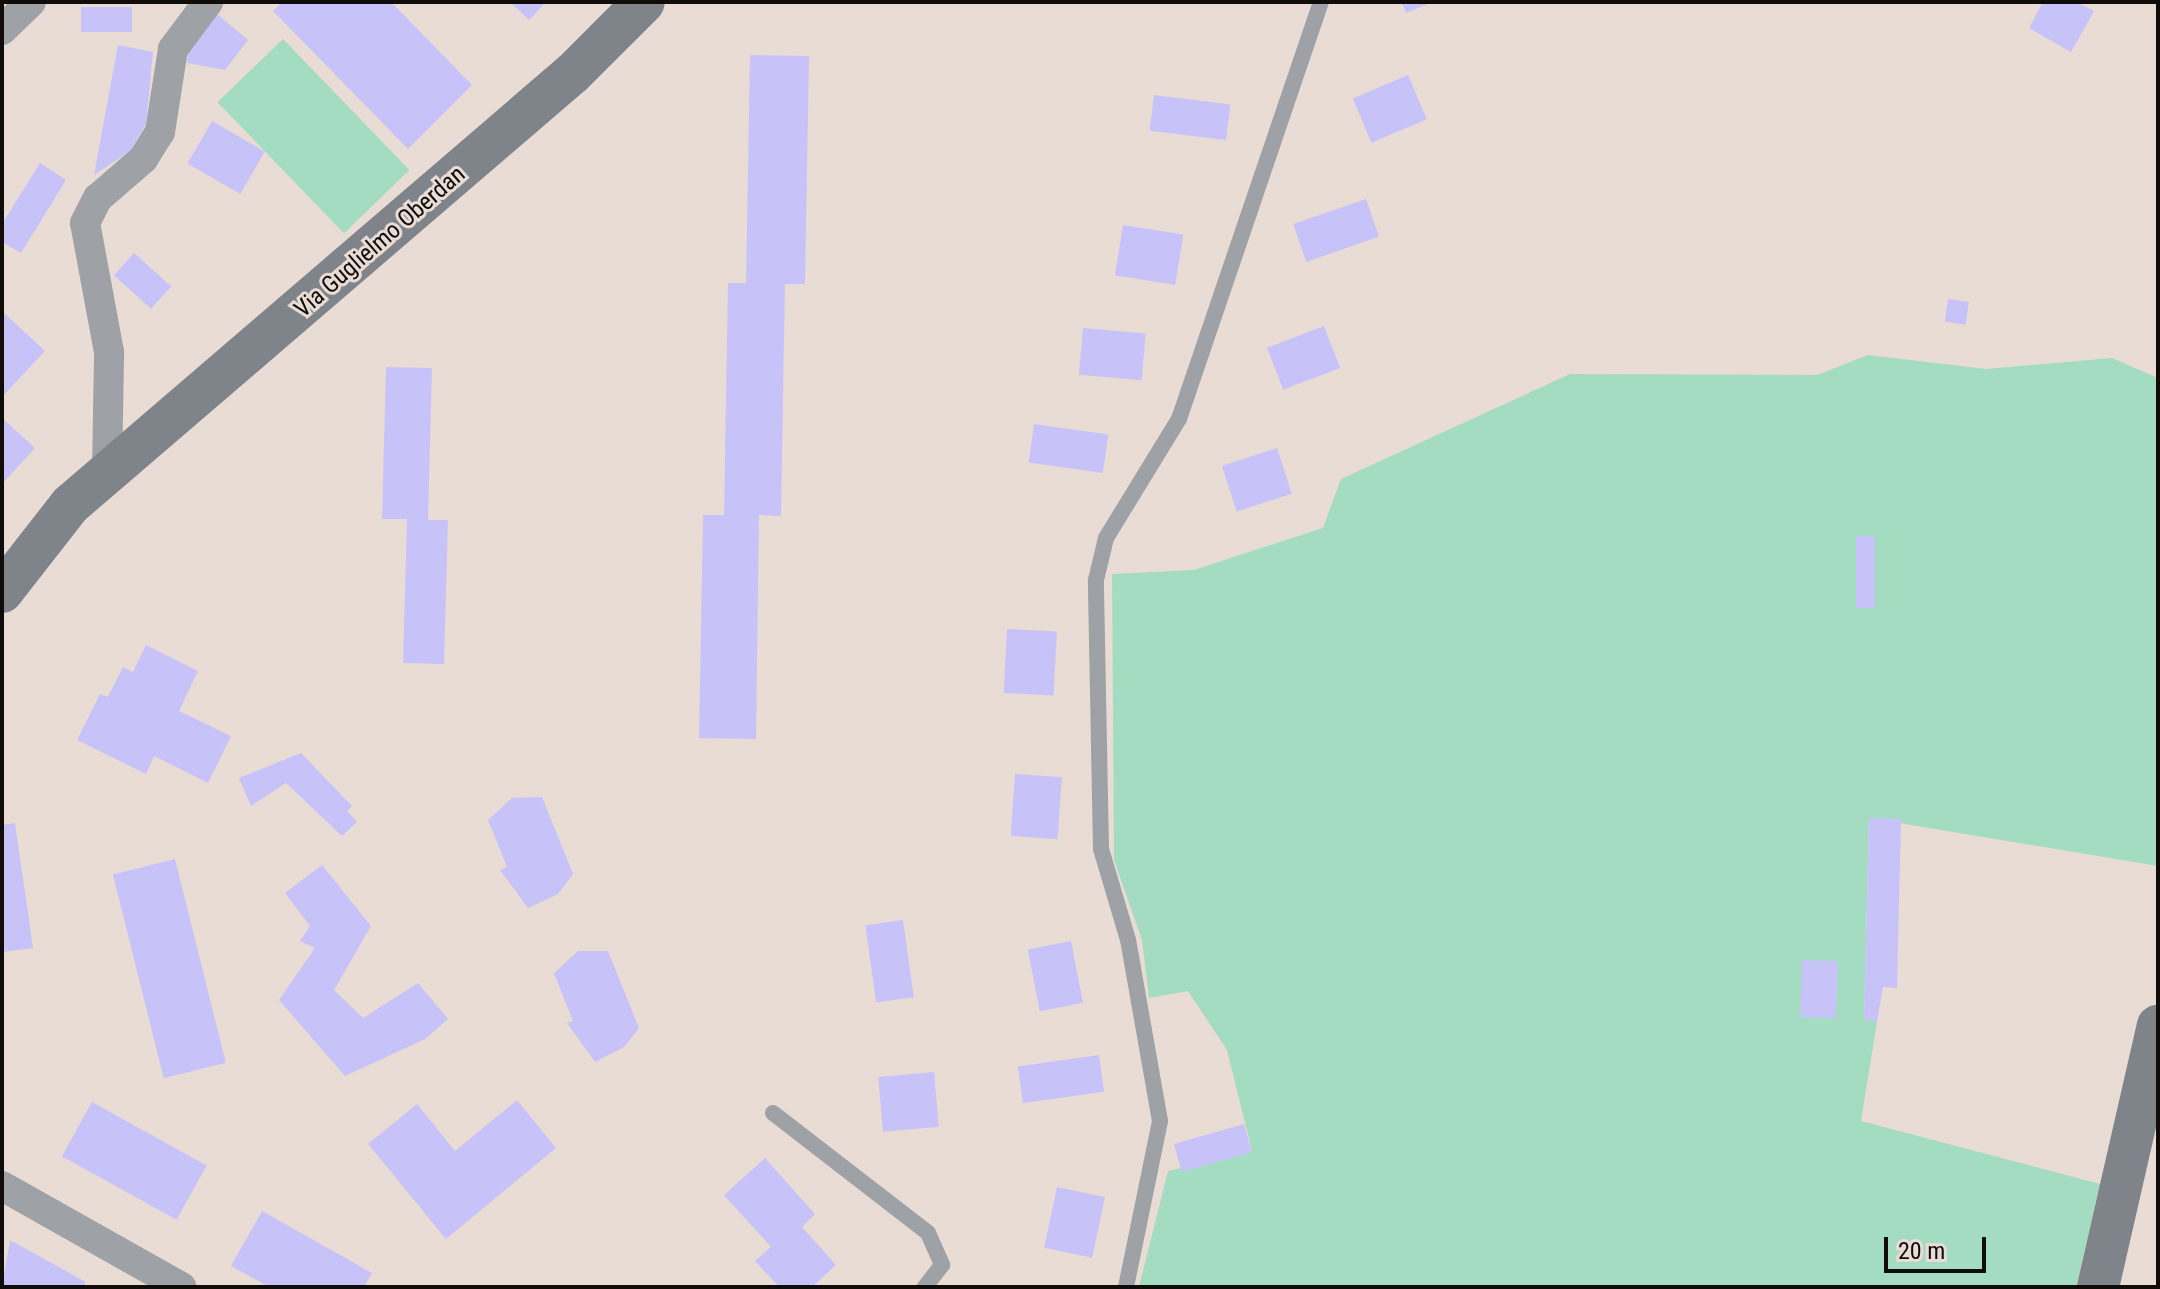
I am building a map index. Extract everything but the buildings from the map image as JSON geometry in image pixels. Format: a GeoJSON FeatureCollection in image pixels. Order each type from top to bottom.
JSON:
{"type":"FeatureCollection","features":[{"type":"Feature","properties":{"kind":"street"},"geometry":{"type":"LineString","coordinates":[[2,30],[31,2]]}},
{"type":"Feature","properties":{"kind":"street"},"geometry":{"type":"LineString","coordinates":[[107,472],[109,352],[85,223],[98,198],[143,159],[160,132],[173,49],[208,2]]}},
{"type":"Feature","properties":{"kind":"street","name":"Via Guglielmo Oberdan"},"geometry":{"type":"LineString","coordinates":[[2,592],[70,505],[514,125],[644,2]]}},
{"type":"Feature","properties":{"kind":"street"},"geometry":{"type":"LineString","coordinates":[[2098,1287],[2158,1026]]}},
{"type":"Feature","properties":{"kind":"street"},"geometry":{"type":"LineString","coordinates":[[2,1186],[181,1287]]}},
{"type":"Feature","properties":{"kind":"lane"},"geometry":{"type":"LineString","coordinates":[[1126,1287],[1160,1121],[1128,940],[1101,849],[1096,580],[1106,538],[1179,419],[1321,2]]}},
{"type":"Feature","properties":{"kind":"lane"},"geometry":{"type":"LineString","coordinates":[[773,1113],[928,1233],[942,1265],[925,1287]]}},
{"type":"Feature","properties":{"kind":"green space"},"geometry":{"type":"Polygon","coordinates":[[[283,39],[409,170],[344,233],[218,102],[283,39]]]}},
{"type":"Feature","properties":{"kind":"green space"},"geometry":{"type":"Polygon","coordinates":[[[1868,355],[1986,369],[2112,358],[2158,378],[2158,866],[1869,818],[1864,1019],[1877,1022],[1861,1121],[2100,1184],[2076,1287],[1139,1287],[1168,1171],[1252,1151],[1227,1050],[1188,991],[1149,998],[1142,940],[1114,860],[1112,574],[1194,570],[1323,528],[1341,479],[1570,374],[1817,375],[1868,355]]]}}]}
